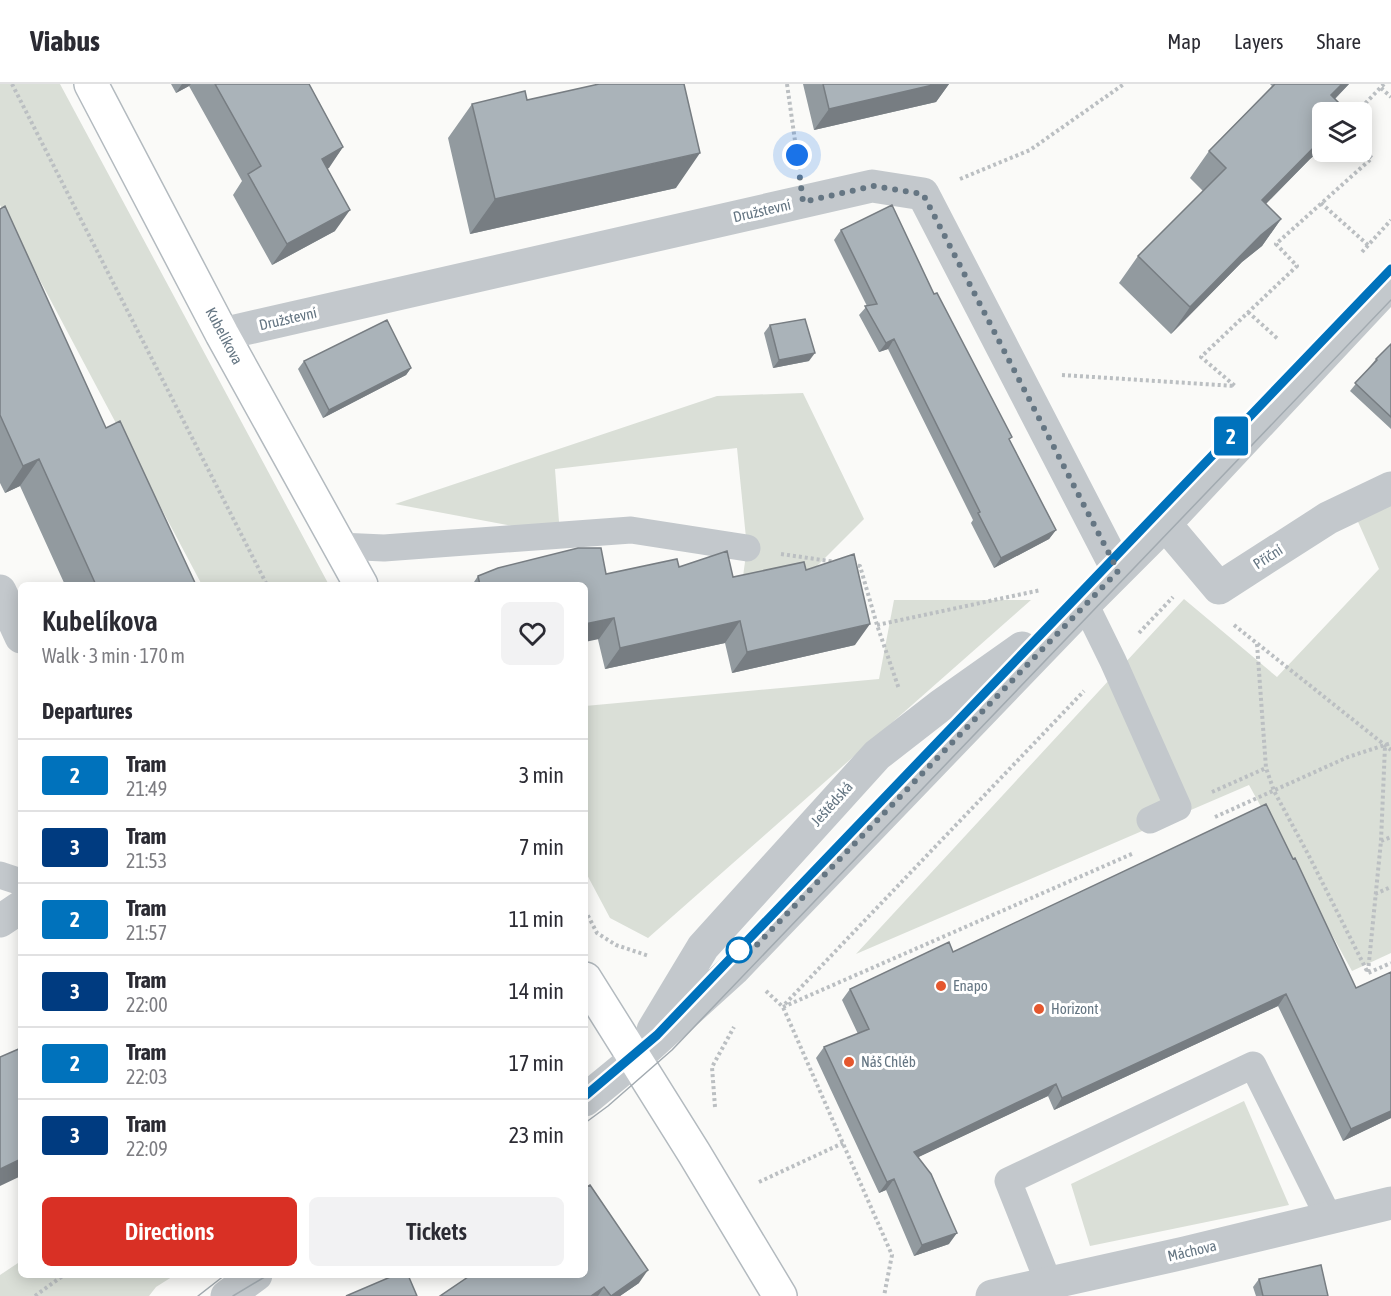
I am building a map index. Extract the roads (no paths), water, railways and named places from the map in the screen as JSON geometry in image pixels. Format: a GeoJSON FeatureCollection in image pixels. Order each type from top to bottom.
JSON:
{"type":"FeatureCollection","features":[{"type":"Feature","properties":{"kind":"street","name":"Kubelíkova"},"geometry":{"type":"LineString","coordinates":[[91,84],[222,334],[359,582]]}},
{"type":"Feature","properties":{"kind":"street","name":"Družstevní"},"geometry":{"type":"LineString","coordinates":[[222,334],[873,186],[923,194],[1118,571]]}},
{"type":"Feature","properties":{"kind":"street","name":"Ještědská"},"geometry":{"type":"LineString","coordinates":[[588,1098],[635,1059],[735,969],[1085,604],[1165,524],[1391,283]]}},
{"type":"Feature","properties":{"kind":"street","name":"Příční"},"geometry":{"type":"LineString","coordinates":[[1165,524],[1219,588],[1328,518],[1391,488]]}},
{"type":"Feature","properties":{"kind":"street"},"geometry":{"type":"LineString","coordinates":[[0,591],[18,630]]}},
{"type":"Feature","properties":{"kind":"street","name":"Ještědská"},"geometry":{"type":"LineString","coordinates":[[635,1059],[703,947],[877,755],[940,706],[1085,604]]}},
{"type":"Feature","properties":{"kind":"street"},"geometry":{"type":"LineString","coordinates":[[0,921],[18,909]]}},
{"type":"Feature","properties":{"kind":"street"},"geometry":{"type":"LineString","coordinates":[[588,984],[780,1296]]}},
{"type":"Feature","properties":{"kind":"street","name":"Máchova"},"geometry":{"type":"LineString","coordinates":[[992,1296],[1391,1203]]}},
{"type":"Feature","properties":{"kind":"street"},"geometry":{"type":"LineString","coordinates":[[227,1296],[252,1278]]}},
{"type":"Feature","properties":{"kind":"lane"},"geometry":{"type":"LineString","coordinates":[[339,546],[384,548],[630,530],[747,548]]}},
{"type":"Feature","properties":{"kind":"lane"},"geometry":{"type":"LineString","coordinates":[[1085,604],[1178,807],[1150,820]]}},
{"type":"Feature","properties":{"kind":"lane"},"geometry":{"type":"LineString","coordinates":[[0,875],[18,881]]}},
{"type":"Feature","properties":{"kind":"lane"},"geometry":{"type":"LineString","coordinates":[[1049,1284],[1008,1182],[1253,1065],[1329,1218]]}},
{"type":"Feature","properties":{"kind":"tram line"},"geometry":{"type":"LineString","coordinates":[[588,1093],[657,1035],[1391,269]]}},
{"type":"Feature","properties":{"kind":"tram line","name":"2"},"geometry":{"type":"LineString","coordinates":[[588,1094],[657,1035],[1391,269]]}},
{"type":"Feature","properties":{"kind":"tram line"},"geometry":{"type":"LineString","coordinates":[[588,1121],[672,1050],[1391,300]]}},
{"type":"Feature","properties":{"kind":"tram line"},"geometry":{"type":"LineString","coordinates":[[198,1296],[221,1278]]}},
{"type":"Feature","properties":{"kind":"tram line"},"geometry":{"type":"LineString","coordinates":[[233,1296],[263,1278]]}},
{"type":"Feature","properties":{"kind":"place","name":"Enapo"},"geometry":{"type":"Point","coordinates":[941,986]}},
{"type":"Feature","properties":{"kind":"place","name":"Horizont"},"geometry":{"type":"Point","coordinates":[1039,1009]}},
{"type":"Feature","properties":{"kind":"place","name":"Náš Chléb"},"geometry":{"type":"Point","coordinates":[849,1062]}}]}
